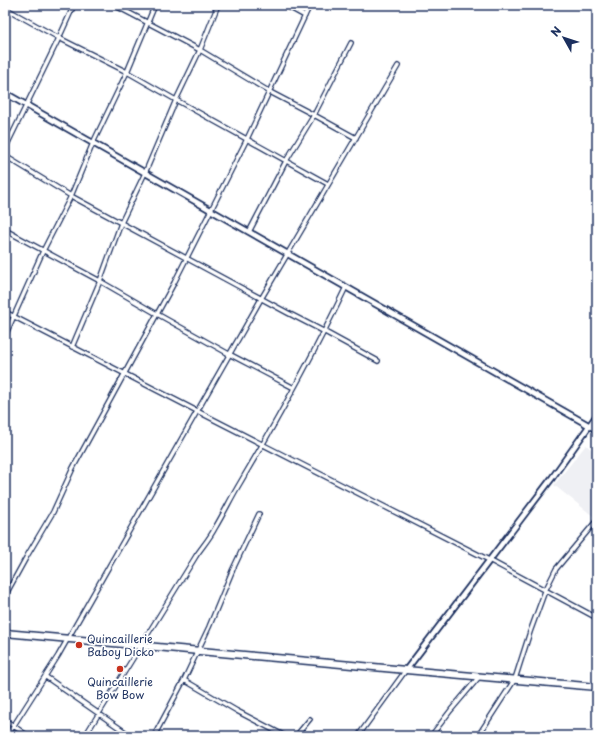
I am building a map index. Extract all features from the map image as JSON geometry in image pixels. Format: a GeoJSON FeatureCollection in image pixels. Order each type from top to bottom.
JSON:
{"type":"FeatureCollection","features":[{"type":"Feature","properties":{"kind":"highway"},"geometry":{"type":"LineString","coordinates":[[5,633],[597,687]]}},
{"type":"Feature","properties":{"kind":"street"},"geometry":{"type":"LineString","coordinates":[[5,149],[74,5]]}},
{"type":"Feature","properties":{"kind":"street"},"geometry":{"type":"LineString","coordinates":[[114,5],[200,50],[270,92],[356,138]]}},
{"type":"Feature","properties":{"kind":"street"},"geometry":{"type":"LineString","coordinates":[[5,336],[42,251],[71,196],[93,143],[127,72],[155,5]]}},
{"type":"Feature","properties":{"kind":"street"},"geometry":{"type":"LineString","coordinates":[[72,347],[100,281],[121,223],[200,50],[218,5]]}},
{"type":"Feature","properties":{"kind":"street"},"geometry":{"type":"LineString","coordinates":[[285,5],[305,16]]}},
{"type":"Feature","properties":{"kind":"street"},"geometry":{"type":"LineString","coordinates":[[5,596],[53,512],[73,468],[187,259],[270,92],[310,5]]}},
{"type":"Feature","properties":{"kind":"street"},"geometry":{"type":"LineString","coordinates":[[5,8],[59,38],[127,72],[328,184]]}},
{"type":"Feature","properties":{"kind":"street"},"geometry":{"type":"LineString","coordinates":[[249,232],[286,161],[314,115],[351,43]]}},
{"type":"Feature","properties":{"kind":"street"},"geometry":{"type":"LineString","coordinates":[[8,736],[46,677],[261,298],[398,66]]}},
{"type":"Feature","properties":{"kind":"street"},"geometry":{"type":"LineString","coordinates":[[5,93],[597,430]]}},
{"type":"Feature","properties":{"kind":"street"},"geometry":{"type":"LineString","coordinates":[[5,156],[71,196],[378,361]]}},
{"type":"Feature","properties":{"kind":"street"},"geometry":{"type":"LineString","coordinates":[[5,230],[100,281],[229,354],[294,388]]}},
{"type":"Feature","properties":{"kind":"street"},"geometry":{"type":"LineString","coordinates":[[85,736],[196,556],[214,530],[325,332],[346,287]]}},
{"type":"Feature","properties":{"kind":"street"},"geometry":{"type":"LineString","coordinates":[[5,312],[196,412],[489,560],[597,618]]}},
{"type":"Feature","properties":{"kind":"street"},"geometry":{"type":"LineString","coordinates":[[358,736],[406,670],[552,478],[597,415]]}},
{"type":"Feature","properties":{"kind":"street"},"geometry":{"type":"LineString","coordinates":[[154,736],[198,651],[233,569],[259,514]]}},
{"type":"Feature","properties":{"kind":"street"},"geometry":{"type":"LineString","coordinates":[[478,736],[516,679],[530,632],[545,591],[556,569],[597,520]]}},
{"type":"Feature","properties":{"kind":"street"},"geometry":{"type":"LineString","coordinates":[[431,736],[480,676]]}},
{"type":"Feature","properties":{"kind":"street"},"geometry":{"type":"LineString","coordinates":[[46,677],[131,736]]}},
{"type":"Feature","properties":{"kind":"street"},"geometry":{"type":"LineString","coordinates":[[184,680],[237,711],[285,736]]}},
{"type":"Feature","properties":{"kind":"street"},"geometry":{"type":"LineString","coordinates":[[296,736],[310,719]]}},
{"type":"Feature","properties":{"kind":"street"},"geometry":{"type":"LineString","coordinates":[[5,720],[28,736]]}},
{"type":"Feature","properties":{"kind":"shaded area"},"geometry":{"type":"Polygon","coordinates":[[[586,445],[597,454],[597,511],[593,516],[554,485],[586,445]]]}},
{"type":"Feature","properties":{"kind":"place","name":"Quincaillerie Baboy Dicko"},"geometry":{"type":"Point","coordinates":[79,645]}},
{"type":"Feature","properties":{"kind":"place","name":"Quincaillerie Bow Bow"},"geometry":{"type":"Point","coordinates":[120,669]}}]}
